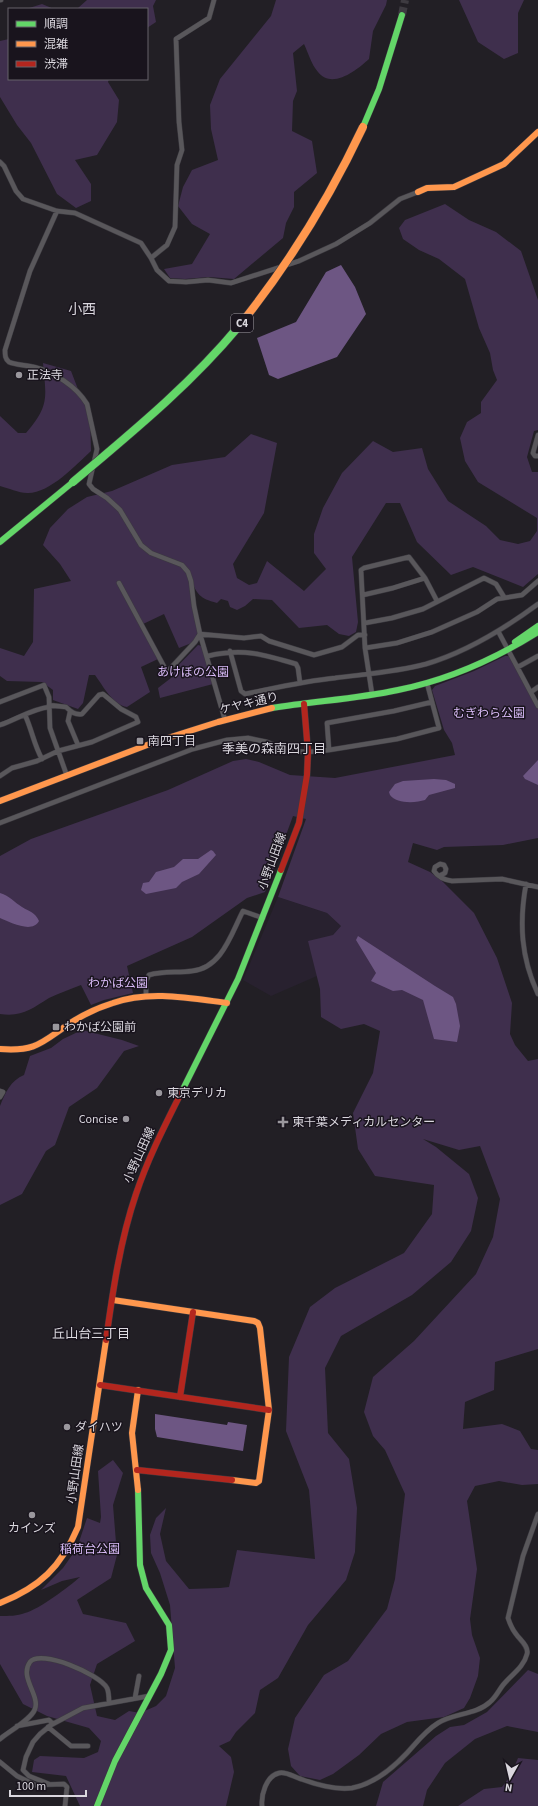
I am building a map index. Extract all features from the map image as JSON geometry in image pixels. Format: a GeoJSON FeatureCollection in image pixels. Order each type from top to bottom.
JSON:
{"type":"FeatureCollection","features":[{"type":"Feature","properties":{"kind":"main road","name":"C4"},"geometry":{"type":"LineString","coordinates":[[0,542],[73,482],[179,390],[242,323],[301,243],[336,183],[363,127],[390,57],[402,16]]}},
{"type":"Feature","properties":{"kind":"main road"},"geometry":{"type":"LineString","coordinates":[[418,192],[427,188],[454,187],[504,164],[538,132]]}},
{"type":"Feature","properties":{"kind":"main road","name":"ケヤキ通り"},"geometry":{"type":"LineString","coordinates":[[508,649],[513,643],[538,626]]}},
{"type":"Feature","properties":{"kind":"main road","name":"ケヤキ通り"},"geometry":{"type":"LineString","coordinates":[[0,801],[169,736],[225,720],[261,711],[399,690],[427,683],[463,671],[508,649],[538,632]]}},
{"type":"Feature","properties":{"kind":"main road","name":"小野山田線"},"geometry":{"type":"LineString","coordinates":[[0,1603],[24,1593],[39,1583],[60,1562],[72,1543],[82,1512],[112,1300],[127,1220],[140,1178],[150,1155],[227,1003],[264,918],[299,823],[307,775],[308,752],[304,704]]}},
{"type":"Feature","properties":{"kind":"main road"},"geometry":{"type":"LineString","coordinates":[[0,1049],[21,1049],[42,1043],[67,1026],[92,1012],[122,1000],[146,996],[168,996],[227,1003]]}},
{"type":"Feature","properties":{"kind":"main road"},"geometry":{"type":"LineString","coordinates":[[112,1300],[258,1323],[260,1328],[269,1410],[258,1481],[256,1483],[137,1470]]}},
{"type":"Feature","properties":{"kind":"main road"},"geometry":{"type":"LineString","coordinates":[[180,1397],[193,1312]]}},
{"type":"Feature","properties":{"kind":"main road"},"geometry":{"type":"LineString","coordinates":[[100,1385],[269,1410]]}},
{"type":"Feature","properties":{"kind":"main road"},"geometry":{"type":"LineString","coordinates":[[97,1806],[114,1761],[167,1662],[170,1650],[169,1625],[152,1600],[142,1578],[140,1565],[137,1470],[132,1433],[138,1390]]}},
{"type":"Feature","properties":{"kind":"street"},"geometry":{"type":"LineString","coordinates":[[151,258],[167,245],[175,227],[177,165],[182,150],[179,122],[176,39],[208,18],[214,0]]}},
{"type":"Feature","properties":{"kind":"street"},"geometry":{"type":"LineString","coordinates":[[0,162],[4,166],[16,191],[23,199],[35,202],[57,212],[75,213],[92,219],[141,243],[157,270],[169,280],[186,282],[208,280],[230,283],[299,261],[336,244],[370,223],[400,199],[418,192]]}},
{"type":"Feature","properties":{"kind":"street"},"geometry":{"type":"LineString","coordinates":[[57,212],[30,272],[5,350],[5,356],[10,362],[48,371],[71,386],[87,404],[97,449],[89,484],[93,490],[107,498],[120,510],[141,545],[151,553],[182,565],[188,572],[191,581],[194,606],[200,634],[208,656],[225,720]]}},
{"type":"Feature","properties":{"kind":"street"},"geometry":{"type":"LineString","coordinates":[[538,434],[532,453],[535,456],[538,456]]}},
{"type":"Feature","properties":{"kind":"street"},"geometry":{"type":"LineString","coordinates":[[372,694],[365,648],[365,623],[361,574],[364,568],[409,557],[425,578],[437,601]]}},
{"type":"Feature","properties":{"kind":"street"},"geometry":{"type":"LineString","coordinates":[[363,595],[425,578]]}},
{"type":"Feature","properties":{"kind":"street"},"geometry":{"type":"LineString","coordinates":[[365,623],[392,618],[423,609],[484,578],[496,584],[504,597]]}},
{"type":"Feature","properties":{"kind":"street"},"geometry":{"type":"LineString","coordinates":[[365,648],[397,643],[432,632],[476,612],[496,599],[522,595],[538,581]]}},
{"type":"Feature","properties":{"kind":"street"},"geometry":{"type":"LineString","coordinates":[[119,583],[167,672],[195,642],[200,634]]}},
{"type":"Feature","properties":{"kind":"street"},"geometry":{"type":"LineString","coordinates":[[230,651],[241,691],[245,694],[300,683],[398,671],[427,664],[450,655],[498,631],[538,604]]}},
{"type":"Feature","properties":{"kind":"street"},"geometry":{"type":"LineString","coordinates":[[498,631],[538,706]]}},
{"type":"Feature","properties":{"kind":"street"},"geometry":{"type":"LineString","coordinates":[[200,634],[244,638],[261,636],[269,641],[314,655],[342,647],[358,635],[365,635]]}},
{"type":"Feature","properties":{"kind":"street"},"geometry":{"type":"LineString","coordinates":[[208,656],[230,651],[262,653],[296,664],[300,683]]}},
{"type":"Feature","properties":{"kind":"street"},"geometry":{"type":"LineString","coordinates":[[518,668],[538,656]]}},
{"type":"Feature","properties":{"kind":"street"},"geometry":{"type":"LineString","coordinates":[[0,823],[193,749],[227,740],[248,738],[267,742],[290,751],[308,752],[397,739],[439,728],[427,683]]}},
{"type":"Feature","properties":{"kind":"street"},"geometry":{"type":"LineString","coordinates":[[0,702],[44,685],[49,697],[48,720],[50,728],[68,776]]}},
{"type":"Feature","properties":{"kind":"street"},"geometry":{"type":"LineString","coordinates":[[531,692],[538,687]]}},
{"type":"Feature","properties":{"kind":"street"},"geometry":{"type":"LineString","coordinates":[[0,725],[40,708],[49,706],[66,707],[70,712],[77,715],[82,714],[99,695],[104,694],[121,709],[136,717],[138,720],[136,724],[110,733],[92,742],[58,751],[42,759],[12,768],[0,776]]}},
{"type":"Feature","properties":{"kind":"street"},"geometry":{"type":"LineString","coordinates":[[328,750],[327,723],[394,711],[432,702]]}},
{"type":"Feature","properties":{"kind":"street"},"geometry":{"type":"LineString","coordinates":[[70,712],[68,721],[78,746]]}},
{"type":"Feature","properties":{"kind":"street"},"geometry":{"type":"LineString","coordinates":[[25,715],[31,729],[36,749],[42,759]]}},
{"type":"Feature","properties":{"kind":"street"},"geometry":{"type":"LineString","coordinates":[[445,880],[446,869],[444,865],[436,865],[434,872],[445,880],[496,879],[538,887]]}},
{"type":"Feature","properties":{"kind":"street"},"geometry":{"type":"LineString","coordinates":[[439,876],[445,873]]}},
{"type":"Feature","properties":{"kind":"street"},"geometry":{"type":"LineString","coordinates":[[526,884],[522,918],[523,949],[527,966],[538,994]]}},
{"type":"Feature","properties":{"kind":"street"},"geometry":{"type":"LineString","coordinates":[[146,996],[146,981],[149,975],[194,971],[210,966],[222,952],[243,911],[264,918]]}},
{"type":"Feature","properties":{"kind":"street"},"geometry":{"type":"LineString","coordinates":[[0,1091],[2,1092],[0,1097]]}},
{"type":"Feature","properties":{"kind":"street"},"geometry":{"type":"LineString","coordinates":[[262,1806],[264,1790],[268,1782],[280,1772],[323,1786],[343,1788],[362,1785],[376,1779],[397,1763],[418,1739],[439,1722],[484,1707],[492,1701],[504,1684],[525,1661],[528,1652],[526,1645],[516,1635],[508,1618],[523,1556],[538,1514]]}},
{"type":"Feature","properties":{"kind":"street"},"geometry":{"type":"LineString","coordinates":[[0,1739],[26,1720],[35,1711],[36,1704],[28,1682],[28,1668],[30,1662],[36,1658],[47,1658],[94,1675],[107,1688],[110,1703]]}},
{"type":"Feature","properties":{"kind":"street"},"geometry":{"type":"LineString","coordinates":[[135,1698],[139,1676]]}},
{"type":"Feature","properties":{"kind":"street"},"geometry":{"type":"LineString","coordinates":[[49,1784],[29,1776],[23,1770],[26,1757],[33,1742],[40,1734],[83,1708],[149,1696]]}},
{"type":"Feature","properties":{"kind":"street"},"geometry":{"type":"LineString","coordinates":[[16,1726],[49,1720],[51,1726],[71,1746],[88,1746]]}},
{"type":"Feature","properties":{"kind":"street"},"geometry":{"type":"LineString","coordinates":[[0,1762],[23,1780],[35,1785],[64,1784],[67,1787],[65,1806]]}},
{"type":"Feature","properties":{"kind":"shaded area"},"geometry":{"type":"Polygon","coordinates":[[[341,265],[355,287],[366,314],[337,357],[278,379],[269,375],[257,338],[296,322],[326,272],[341,265]]]}},
{"type":"Feature","properties":{"kind":"shaded area"},"geometry":{"type":"Polygon","coordinates":[[[538,760],[538,785],[525,779],[523,776],[538,760]]]}},
{"type":"Feature","properties":{"kind":"shaded area"},"geometry":{"type":"Polygon","coordinates":[[[434,779],[446,780],[455,784],[455,788],[429,795],[425,800],[417,802],[397,800],[390,795],[389,792],[395,784],[403,781],[434,779]]]}},
{"type":"Feature","properties":{"kind":"shaded area"},"geometry":{"type":"Polygon","coordinates":[[[211,850],[216,855],[199,874],[182,882],[176,888],[146,894],[141,890],[143,883],[149,882],[156,872],[174,867],[183,859],[198,859],[211,850]]]}},
{"type":"Feature","properties":{"kind":"shaded area"},"geometry":{"type":"Polygon","coordinates":[[[0,893],[32,912],[39,921],[36,925],[26,927],[0,918],[0,893]]]}},
{"type":"Feature","properties":{"kind":"shaded area"},"geometry":{"type":"Polygon","coordinates":[[[278,897],[327,913],[341,926],[333,935],[315,966],[317,976],[271,996],[243,980],[278,897]]]}},
{"type":"Feature","properties":{"kind":"shaded area"},"geometry":{"type":"Polygon","coordinates":[[[358,936],[453,997],[456,1004],[460,1026],[457,1042],[434,1039],[423,1000],[402,990],[393,991],[371,981],[376,973],[356,940],[358,936]]]}},
{"type":"Feature","properties":{"kind":"shaded area"},"geometry":{"type":"Polygon","coordinates":[[[155,1414],[227,1425],[228,1422],[247,1425],[243,1451],[157,1437],[155,1429],[155,1414]]]}},
{"type":"Feature","properties":{"kind":"green space"},"geometry":{"type":"Polygon","coordinates":[[[87,0],[156,0],[153,6],[156,22],[148,27],[148,8],[78,8],[87,0]]]}},
{"type":"Feature","properties":{"kind":"green space"},"geometry":{"type":"Polygon","coordinates":[[[276,0],[387,0],[373,31],[369,59],[351,73],[337,79],[324,77],[313,65],[304,44],[293,53],[297,91],[293,101],[292,131],[312,141],[317,173],[294,192],[294,207],[286,223],[283,238],[234,279],[209,277],[185,279],[170,278],[164,269],[192,264],[210,234],[192,224],[178,206],[183,187],[192,170],[218,160],[211,129],[210,105],[220,79],[271,16],[276,0]]]}},
{"type":"Feature","properties":{"kind":"green space"},"geometry":{"type":"Polygon","coordinates":[[[459,0],[524,0],[518,13],[518,53],[504,59],[478,42],[459,0]]]}},
{"type":"Feature","properties":{"kind":"green space"},"geometry":{"type":"Polygon","coordinates":[[[42,4],[52,8],[29,8],[42,4]]]}},
{"type":"Feature","properties":{"kind":"green space"},"geometry":{"type":"Polygon","coordinates":[[[8,39],[8,80],[109,80],[108,82],[119,100],[117,122],[97,155],[75,160],[91,184],[91,201],[76,208],[57,194],[31,143],[17,125],[0,97],[0,41],[8,39]]]}},
{"type":"Feature","properties":{"kind":"green space"},"geometry":{"type":"Polygon","coordinates":[[[445,204],[469,220],[496,232],[521,251],[538,300],[538,430],[534,431],[527,457],[532,472],[538,472],[538,574],[523,587],[473,567],[451,575],[417,542],[400,503],[386,503],[352,557],[358,622],[356,632],[349,636],[339,634],[327,625],[299,628],[272,600],[253,599],[245,606],[237,610],[230,607],[228,601],[221,599],[217,603],[211,601],[200,595],[190,579],[198,631],[194,642],[179,648],[164,614],[141,625],[158,659],[141,667],[150,692],[127,707],[122,706],[113,699],[95,675],[89,675],[83,703],[78,709],[53,700],[53,690],[42,682],[7,681],[0,676],[0,648],[24,656],[33,642],[34,589],[71,581],[60,564],[43,545],[50,528],[68,509],[87,497],[112,491],[172,465],[225,457],[251,434],[277,443],[264,513],[233,564],[237,578],[249,585],[257,583],[267,561],[304,591],[326,569],[314,553],[314,534],[323,508],[342,473],[373,441],[393,452],[422,448],[428,469],[448,501],[486,526],[500,540],[518,544],[530,541],[537,531],[537,518],[478,482],[465,461],[460,438],[467,422],[481,413],[481,402],[497,380],[493,370],[490,353],[479,328],[465,279],[439,259],[419,250],[403,239],[399,228],[405,220],[445,204]]]}},
{"type":"Feature","properties":{"kind":"green space"},"geometry":{"type":"Polygon","coordinates":[[[43,363],[71,371],[81,397],[90,412],[91,451],[62,478],[53,484],[35,492],[24,493],[0,486],[0,416],[18,433],[26,433],[39,415],[45,400],[43,363]]]}},
{"type":"Feature","properties":{"kind":"green space","name":"あけぼの公園"},"geometry":{"type":"Polygon","coordinates":[[[198,645],[202,646],[213,684],[160,698],[158,688],[171,678],[170,674],[198,645]]]}},
{"type":"Feature","properties":{"kind":"green space"},"geometry":{"type":"Polygon","coordinates":[[[505,656],[509,656],[538,708],[538,838],[503,845],[444,847],[437,850],[413,843],[408,862],[430,872],[442,881],[474,913],[497,958],[512,1003],[510,1034],[515,1045],[528,1061],[538,1059],[538,1349],[495,1362],[494,1390],[465,1402],[463,1429],[502,1424],[520,1431],[531,1449],[538,1450],[538,1484],[522,1485],[499,1481],[475,1486],[467,1501],[477,1569],[470,1619],[472,1635],[480,1658],[478,1676],[470,1698],[464,1708],[444,1717],[407,1722],[381,1734],[359,1755],[333,1774],[320,1780],[300,1776],[291,1766],[288,1749],[295,1718],[324,1675],[348,1661],[387,1609],[395,1579],[405,1494],[385,1450],[373,1436],[364,1412],[373,1377],[414,1341],[476,1274],[493,1237],[500,1199],[480,1146],[459,1150],[423,1139],[436,1147],[469,1174],[478,1198],[471,1231],[451,1262],[412,1295],[341,1336],[325,1368],[328,1433],[349,1459],[357,1508],[355,1552],[346,1580],[308,1625],[278,1678],[260,1690],[255,1713],[236,1732],[230,1741],[219,1746],[231,1757],[234,1772],[226,1806],[80,1806],[66,1776],[32,1772],[34,1760],[40,1756],[84,1758],[98,1752],[101,1741],[89,1728],[47,1716],[23,1704],[0,1664],[0,1616],[16,1615],[31,1611],[54,1597],[80,1577],[62,1581],[41,1590],[63,1568],[77,1548],[87,1518],[100,1523],[101,1517],[98,1471],[113,1460],[123,1473],[113,1505],[117,1555],[111,1578],[77,1600],[83,1614],[126,1623],[135,1641],[97,1664],[90,1685],[97,1716],[115,1720],[129,1711],[140,1713],[156,1706],[166,1696],[175,1668],[170,1605],[160,1573],[151,1553],[150,1535],[156,1518],[166,1508],[160,1534],[166,1561],[189,1589],[229,1587],[237,1550],[315,1559],[309,1490],[286,1431],[289,1357],[310,1307],[335,1288],[404,1253],[432,1214],[434,1185],[375,1176],[358,1149],[353,1113],[373,1073],[380,1031],[364,1024],[341,1029],[321,1017],[320,989],[308,941],[333,935],[341,926],[327,913],[278,897],[306,819],[293,816],[265,892],[247,898],[192,937],[127,966],[133,993],[104,1000],[91,1005],[81,985],[49,998],[32,1009],[21,1013],[8,1015],[0,1014],[0,856],[31,839],[168,790],[233,761],[246,759],[259,762],[290,775],[335,778],[455,755],[452,743],[444,730],[432,690],[435,686],[474,671],[505,656]]]}},
{"type":"Feature","properties":{"kind":"green space"},"geometry":{"type":"Polygon","coordinates":[[[82,1030],[139,1046],[124,1051],[97,1088],[69,1107],[55,1145],[46,1151],[22,1194],[0,1205],[0,1106],[4,1096],[15,1080],[24,1075],[30,1056],[51,1048],[63,1039],[82,1030]]]}},
{"type":"Feature","properties":{"kind":"green space"},"geometry":{"type":"Polygon","coordinates":[[[528,1670],[538,1674],[538,1732],[507,1726],[475,1739],[445,1763],[427,1790],[423,1806],[376,1806],[383,1782],[436,1736],[450,1727],[464,1725],[487,1712],[528,1670]]]}},
{"type":"Feature","properties":{"kind":"green space"},"geometry":{"type":"Polygon","coordinates":[[[518,1758],[538,1760],[538,1806],[458,1806],[484,1789],[502,1787],[511,1775],[518,1758]]]}},
{"type":"Feature","properties":{"kind":"tunnel"},"geometry":{"type":"LineString","coordinates":[[402,15],[405,0]]}},
{"type":"Feature","properties":{"kind":"traffic: fast"},"geometry":{"type":"LineString","coordinates":[[363,127],[379,89],[402,15]]}},
{"type":"Feature","properties":{"kind":"traffic: fast"},"geometry":{"type":"LineString","coordinates":[[73,482],[159,408],[201,368],[239,326]]}},
{"type":"Feature","properties":{"kind":"traffic: fast"},"geometry":{"type":"LineString","coordinates":[[0,542],[73,482]]}},
{"type":"Feature","properties":{"kind":"traffic: fast"},"geometry":{"type":"LineString","coordinates":[[515,642],[538,626]]}},
{"type":"Feature","properties":{"kind":"traffic: fast"},"geometry":{"type":"LineString","coordinates":[[272,708],[383,693],[435,681],[488,660],[538,632]]}},
{"type":"Feature","properties":{"kind":"traffic: fast"},"geometry":{"type":"LineString","coordinates":[[182,1091],[238,979],[281,870]]}},
{"type":"Feature","properties":{"kind":"traffic: fast"},"geometry":{"type":"LineString","coordinates":[[97,1806],[115,1761],[161,1674],[171,1650],[169,1625],[146,1588],[140,1565],[138,1490]]}},
{"type":"Feature","properties":{"kind":"traffic: slow"},"geometry":{"type":"LineString","coordinates":[[239,326],[275,279],[307,230],[336,180],[363,127]]}},
{"type":"Feature","properties":{"kind":"traffic: slow"},"geometry":{"type":"LineString","coordinates":[[418,192],[427,188],[454,187],[504,164],[538,132]]}},
{"type":"Feature","properties":{"kind":"traffic: slow"},"geometry":{"type":"LineString","coordinates":[[0,801],[155,742],[218,722],[272,708]]}},
{"type":"Feature","properties":{"kind":"traffic: slow"},"geometry":{"type":"LineString","coordinates":[[0,1049],[12,1050],[31,1047],[45,1041],[84,1015],[101,1007],[127,999],[169,996],[227,1003]]}},
{"type":"Feature","properties":{"kind":"traffic: slow"},"geometry":{"type":"LineString","coordinates":[[113,1300],[254,1321],[258,1323],[260,1328],[269,1410],[259,1481],[256,1483],[232,1480]]}},
{"type":"Feature","properties":{"kind":"traffic: slow"},"geometry":{"type":"LineString","coordinates":[[0,1603],[27,1590],[48,1574],[64,1554],[78,1527],[106,1340]]}},
{"type":"Feature","properties":{"kind":"traffic: slow"},"geometry":{"type":"LineString","coordinates":[[138,1390],[132,1433],[138,1490]]}},
{"type":"Feature","properties":{"kind":"traffic: jam"},"geometry":{"type":"LineString","coordinates":[[281,870],[299,823],[307,775],[308,752],[304,704]]}},
{"type":"Feature","properties":{"kind":"traffic: jam"},"geometry":{"type":"LineString","coordinates":[[106,1340],[111,1303],[130,1212],[151,1155],[182,1091]]}},
{"type":"Feature","properties":{"kind":"traffic: jam"},"geometry":{"type":"LineString","coordinates":[[180,1397],[193,1312]]}},
{"type":"Feature","properties":{"kind":"traffic: jam"},"geometry":{"type":"LineString","coordinates":[[100,1385],[269,1410]]}},
{"type":"Feature","properties":{"kind":"traffic: jam"},"geometry":{"type":"LineString","coordinates":[[137,1470],[232,1480]]}},
{"type":"Feature","properties":{"kind":"place","name":"正法寺"},"geometry":{"type":"Point","coordinates":[19,375]}},
{"type":"Feature","properties":{"kind":"place","name":"南四丁目"},"geometry":{"type":"Point","coordinates":[140,741]}},
{"type":"Feature","properties":{"kind":"place","name":"わかば公園前"},"geometry":{"type":"Point","coordinates":[56,1027]}},
{"type":"Feature","properties":{"kind":"place","name":"東京デリカ"},"geometry":{"type":"Point","coordinates":[159,1093]}},
{"type":"Feature","properties":{"kind":"place","name":"Concise"},"geometry":{"type":"Point","coordinates":[126,1119]}},
{"type":"Feature","properties":{"kind":"place","name":"東千葉メディカルセンター"},"geometry":{"type":"Point","coordinates":[283,1122]}},
{"type":"Feature","properties":{"kind":"place","name":"ダイハツ"},"geometry":{"type":"Point","coordinates":[67,1427]}},
{"type":"Feature","properties":{"kind":"place","name":"カインズ"},"geometry":{"type":"Point","coordinates":[32,1515]}},
{"type":"Feature","properties":{"kind":"district","name":"小西"},"geometry":{"type":"Point","coordinates":[82,309]}},
{"type":"Feature","properties":{"kind":"district","name":"季美の森南四丁目"},"geometry":{"type":"Point","coordinates":[274,748]}},
{"type":"Feature","properties":{"kind":"district","name":"丘山台三丁目"},"geometry":{"type":"Point","coordinates":[91,1333]}},
{"type":"Feature","properties":{"kind":"park label","name":"むぎわら公園"},"geometry":{"type":"Point","coordinates":[489,713]}},
{"type":"Feature","properties":{"kind":"park label","name":"わかば公園"},"geometry":{"type":"Point","coordinates":[118,983]}},
{"type":"Feature","properties":{"kind":"park label","name":"稲荷台公園"},"geometry":{"type":"Point","coordinates":[90,1549]}}]}
